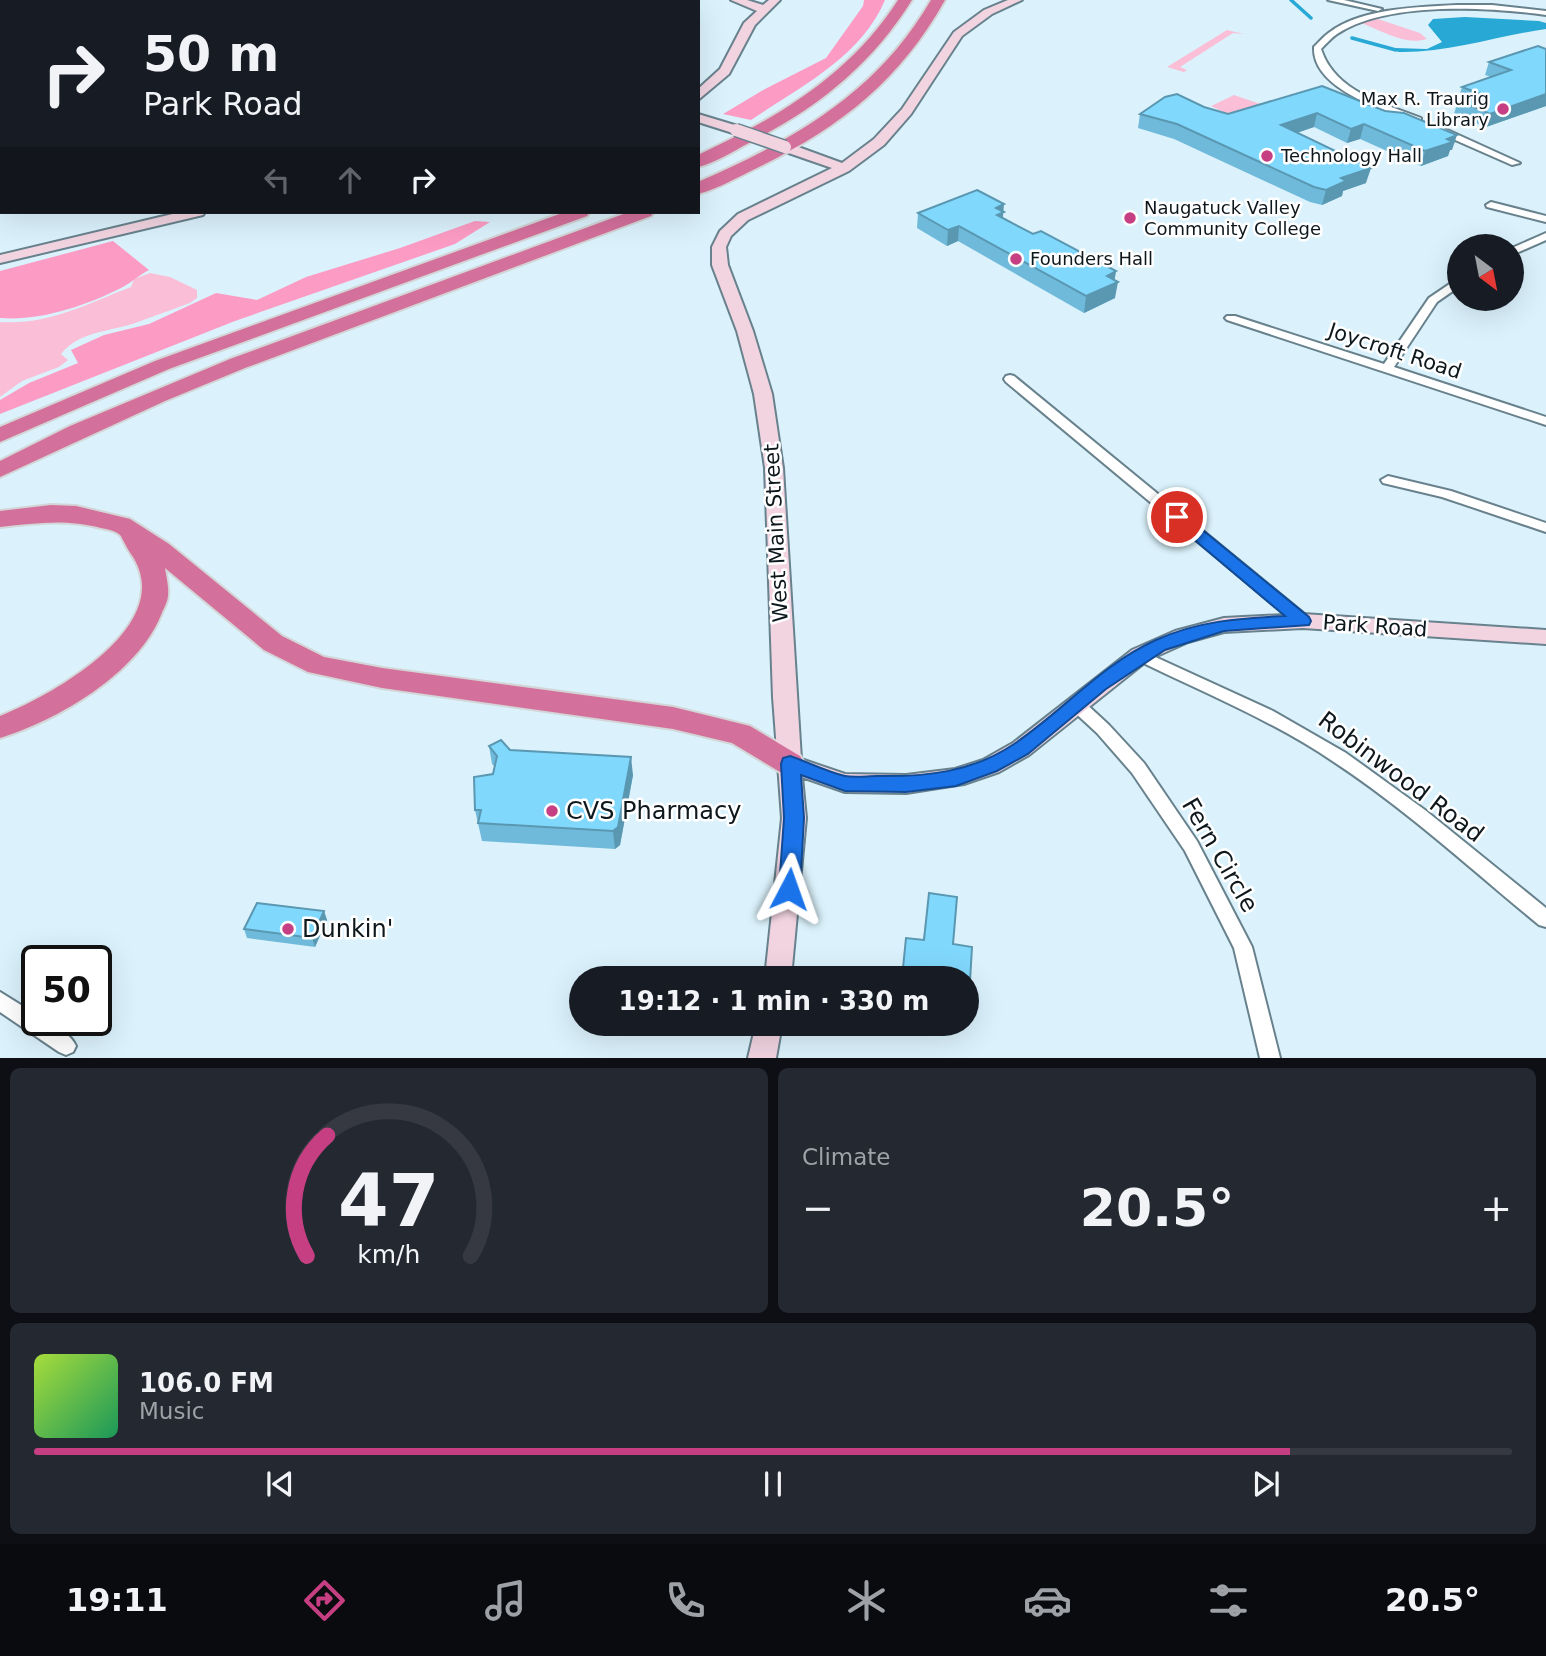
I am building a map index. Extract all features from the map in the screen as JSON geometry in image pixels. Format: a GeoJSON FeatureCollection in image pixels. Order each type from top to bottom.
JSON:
{"type":"FeatureCollection","features":[{"type":"Feature","properties":{"kind":"highway"},"geometry":{"type":"LineString","coordinates":[[700,161],[792,111],[834,80],[866,53],[890,26],[905,0]]}},
{"type":"Feature","properties":{"kind":"highway"},"geometry":{"type":"LineString","coordinates":[[700,188],[771,153],[848,103],[906,51],[922,30],[938,0]]}},
{"type":"Feature","properties":{"kind":"highway"},"geometry":{"type":"LineString","coordinates":[[700,154],[792,111]]}},
{"type":"Feature","properties":{"kind":"highway"},"geometry":{"type":"LineString","coordinates":[[0,435],[162,365],[576,214]]}},
{"type":"Feature","properties":{"kind":"highway"},"geometry":{"type":"LineString","coordinates":[[0,470],[72,434],[183,386],[640,214]]}},
{"type":"Feature","properties":{"kind":"highway"},"geometry":{"type":"LineString","coordinates":[[0,519],[51,513],[85,515],[121,525],[141,536],[273,643],[318,664],[382,678],[673,718],[740,734],[790,764]]}},
{"type":"Feature","properties":{"kind":"highway"},"geometry":{"type":"LineString","coordinates":[[0,727],[42,710],[96,677],[127,648],[146,620],[156,586],[154,571],[146,554],[135,540],[119,527],[85,515]]}},
{"type":"Feature","properties":{"kind":"main road"},"geometry":{"type":"LineString","coordinates":[[736,0],[763,9]]}},
{"type":"Feature","properties":{"kind":"main road"},"geometry":{"type":"LineString","coordinates":[[700,94],[724,71],[745,29],[775,0]]}},
{"type":"Feature","properties":{"kind":"main road"},"geometry":{"type":"LineString","coordinates":[[700,119],[844,168],[879,142],[895,126],[958,34],[988,12],[1017,0]]}},
{"type":"Feature","properties":{"kind":"main road","name":"West Main Street"},"geometry":{"type":"LineString","coordinates":[[779,966],[793,831],[770,432],[757,371],[720,265],[719,251],[725,234],[743,217],[844,168]]}},
{"type":"Feature","properties":{"kind":"main road"},"geometry":{"type":"LineString","coordinates":[[0,259],[190,214]]}},
{"type":"Feature","properties":{"kind":"main road","name":"Park Road"},"geometry":{"type":"LineString","coordinates":[[790,764],[845,783],[906,784],[956,778],[991,766],[1021,749],[1140,656],[1159,645],[1203,629],[1241,623],[1303,621],[1546,637]]}},
{"type":"Feature","properties":{"kind":"main road"},"geometry":{"type":"LineString","coordinates":[[762,1058],[767,1036]]}},
{"type":"Feature","properties":{"kind":"street"},"geometry":{"type":"LineString","coordinates":[[1334,10],[1470,5],[1546,13]]}},
{"type":"Feature","properties":{"kind":"street"},"geometry":{"type":"LineString","coordinates":[[1334,10],[1390,9]]}},
{"type":"Feature","properties":{"kind":"street"},"geometry":{"type":"LineString","coordinates":[[1334,10],[1317,49],[1320,64],[1338,83],[1515,163]]}},
{"type":"Feature","properties":{"kind":"street"},"geometry":{"type":"LineString","coordinates":[[1492,205],[1546,219]]}},
{"type":"Feature","properties":{"kind":"street"},"geometry":{"type":"LineString","coordinates":[[1524,246],[1546,236]]}},
{"type":"Feature","properties":{"kind":"street"},"geometry":{"type":"LineString","coordinates":[[1387,368],[1433,300],[1447,290]]}},
{"type":"Feature","properties":{"kind":"street","name":"Joycroft Road"},"geometry":{"type":"LineString","coordinates":[[1231,318],[1546,421]]}},
{"type":"Feature","properties":{"kind":"street"},"geometry":{"type":"LineString","coordinates":[[1010,379],[1303,621]]}},
{"type":"Feature","properties":{"kind":"street"},"geometry":{"type":"LineString","coordinates":[[1388,480],[1446,494],[1546,528]]}},
{"type":"Feature","properties":{"kind":"street","name":"Robinwood Road"},"geometry":{"type":"LineString","coordinates":[[1140,656],[1292,727],[1341,757],[1546,919]]}},
{"type":"Feature","properties":{"kind":"street","name":"Fern Circle"},"geometry":{"type":"LineString","coordinates":[[1077,705],[1138,768],[1191,846],[1243,947],[1270,1058]]}},
{"type":"Feature","properties":{"kind":"street"},"geometry":{"type":"LineString","coordinates":[[0,1001],[66,1046]]}},
{"type":"Feature","properties":{"kind":"shaded area"},"geometry":{"type":"Polygon","coordinates":[[[864,0],[885,0],[861,38],[827,69],[751,120],[723,114],[826,58],[863,6],[864,0]]]}},
{"type":"Feature","properties":{"kind":"shaded area"},"geometry":{"type":"Polygon","coordinates":[[[1372,17],[1420,33],[1427,39],[1401,39],[1359,22],[1372,17]]]}},
{"type":"Feature","properties":{"kind":"shaded area"},"geometry":{"type":"Polygon","coordinates":[[[1227,30],[1244,34],[1233,33],[1180,67],[1187,70],[1184,72],[1167,67],[1227,30]]]}},
{"type":"Feature","properties":{"kind":"shaded area"},"geometry":{"type":"Polygon","coordinates":[[[1234,95],[1272,108],[1240,120],[1211,106],[1234,95]]]}},
{"type":"Feature","properties":{"kind":"shaded area"},"geometry":{"type":"Polygon","coordinates":[[[475,221],[490,222],[455,244],[235,321],[0,414],[0,400],[29,383],[78,363],[71,350],[104,335],[149,324],[216,293],[257,300],[306,277],[475,221]]]}},
{"type":"Feature","properties":{"kind":"shaded area"},"geometry":{"type":"Polygon","coordinates":[[[113,241],[149,270],[121,288],[78,306],[47,315],[0,318],[0,271],[113,241]]]}},
{"type":"Feature","properties":{"kind":"shaded area"},"geometry":{"type":"Polygon","coordinates":[[[150,273],[170,277],[197,290],[197,298],[138,322],[77,340],[61,354],[68,360],[59,367],[22,381],[0,397],[0,322],[52,317],[131,287],[134,279],[150,273]]]}},
{"type":"Feature","properties":{"kind":"water"},"geometry":{"type":"Polygon","coordinates":[[[1465,17],[1539,21],[1546,23],[1546,29],[1436,50],[1398,52],[1395,48],[1427,49],[1442,42],[1428,25],[1433,19],[1465,17]]]}},
{"type":"Feature","properties":{"kind":"building"},"geometry":{"type":"Polygon","coordinates":[[[1538,46],[1546,49],[1546,94],[1490,114],[1458,100],[1478,93],[1462,87],[1511,70],[1489,62],[1538,46]]]}},
{"type":"Feature","properties":{"kind":"building"},"geometry":{"type":"Polygon","coordinates":[[[1322,86],[1385,111],[1404,113],[1457,135],[1447,139],[1453,142],[1425,151],[1364,124],[1351,129],[1317,113],[1281,125],[1371,168],[1341,178],[1346,181],[1326,190],[1314,187],[1177,124],[1140,114],[1165,97],[1177,94],[1204,107],[1228,114],[1322,86]]]}},
{"type":"Feature","properties":{"kind":"building"},"geometry":{"type":"Polygon","coordinates":[[[977,190],[1004,204],[996,208],[1004,212],[997,215],[1033,234],[1041,231],[1116,271],[1107,276],[1118,282],[1086,296],[959,226],[948,230],[918,213],[977,190]]]}},
{"type":"Feature","properties":{"kind":"building","name":"CVS Pharmacy"},"geometry":{"type":"Polygon","coordinates":[[[501,740],[510,750],[631,757],[618,827],[613,831],[478,823],[481,810],[475,810],[474,777],[493,774],[497,756],[489,746],[501,740]]]}},
{"type":"Feature","properties":{"kind":"building"},"geometry":{"type":"Polygon","coordinates":[[[929,893],[957,897],[953,944],[972,947],[971,966],[903,966],[906,938],[924,940],[929,893]]]}},
{"type":"Feature","properties":{"kind":"building","name":"Dunkin'"},"geometry":{"type":"Polygon","coordinates":[[[257,903],[324,911],[312,938],[244,929],[257,903]]]}},
{"type":"Feature","properties":{"kind":"waterway"},"geometry":{"type":"LineString","coordinates":[[1291,0],[1311,18]]}},
{"type":"Feature","properties":{"kind":"waterway"},"geometry":{"type":"LineString","coordinates":[[1352,38],[1396,50]]}},
{"type":"Feature","properties":{"kind":"place","name":"Max R. Traurig Library"},"geometry":{"type":"Point","coordinates":[1503,109]}},
{"type":"Feature","properties":{"kind":"place","name":"Technology Hall"},"geometry":{"type":"Point","coordinates":[1267,156]}},
{"type":"Feature","properties":{"kind":"place","name":"Naugatuck Valley Community College"},"geometry":{"type":"Point","coordinates":[1130,218]}},
{"type":"Feature","properties":{"kind":"place","name":"Founders Hall"},"geometry":{"type":"Point","coordinates":[1016,259]}},
{"type":"Feature","properties":{"kind":"place","name":"CVS Pharmacy"},"geometry":{"type":"Point","coordinates":[552,811]}},
{"type":"Feature","properties":{"kind":"place","name":"Dunkin'"},"geometry":{"type":"Point","coordinates":[288,929]}},
{"type":"Feature","properties":{"kind":"route"},"geometry":{"type":"LineString","coordinates":[[789,889],[794,818],[790,764],[845,783],[906,784],[956,778],[991,766],[1021,749],[1099,685],[1159,645],[1203,629],[1224,625],[1303,621],[1177,517]]}}]}
